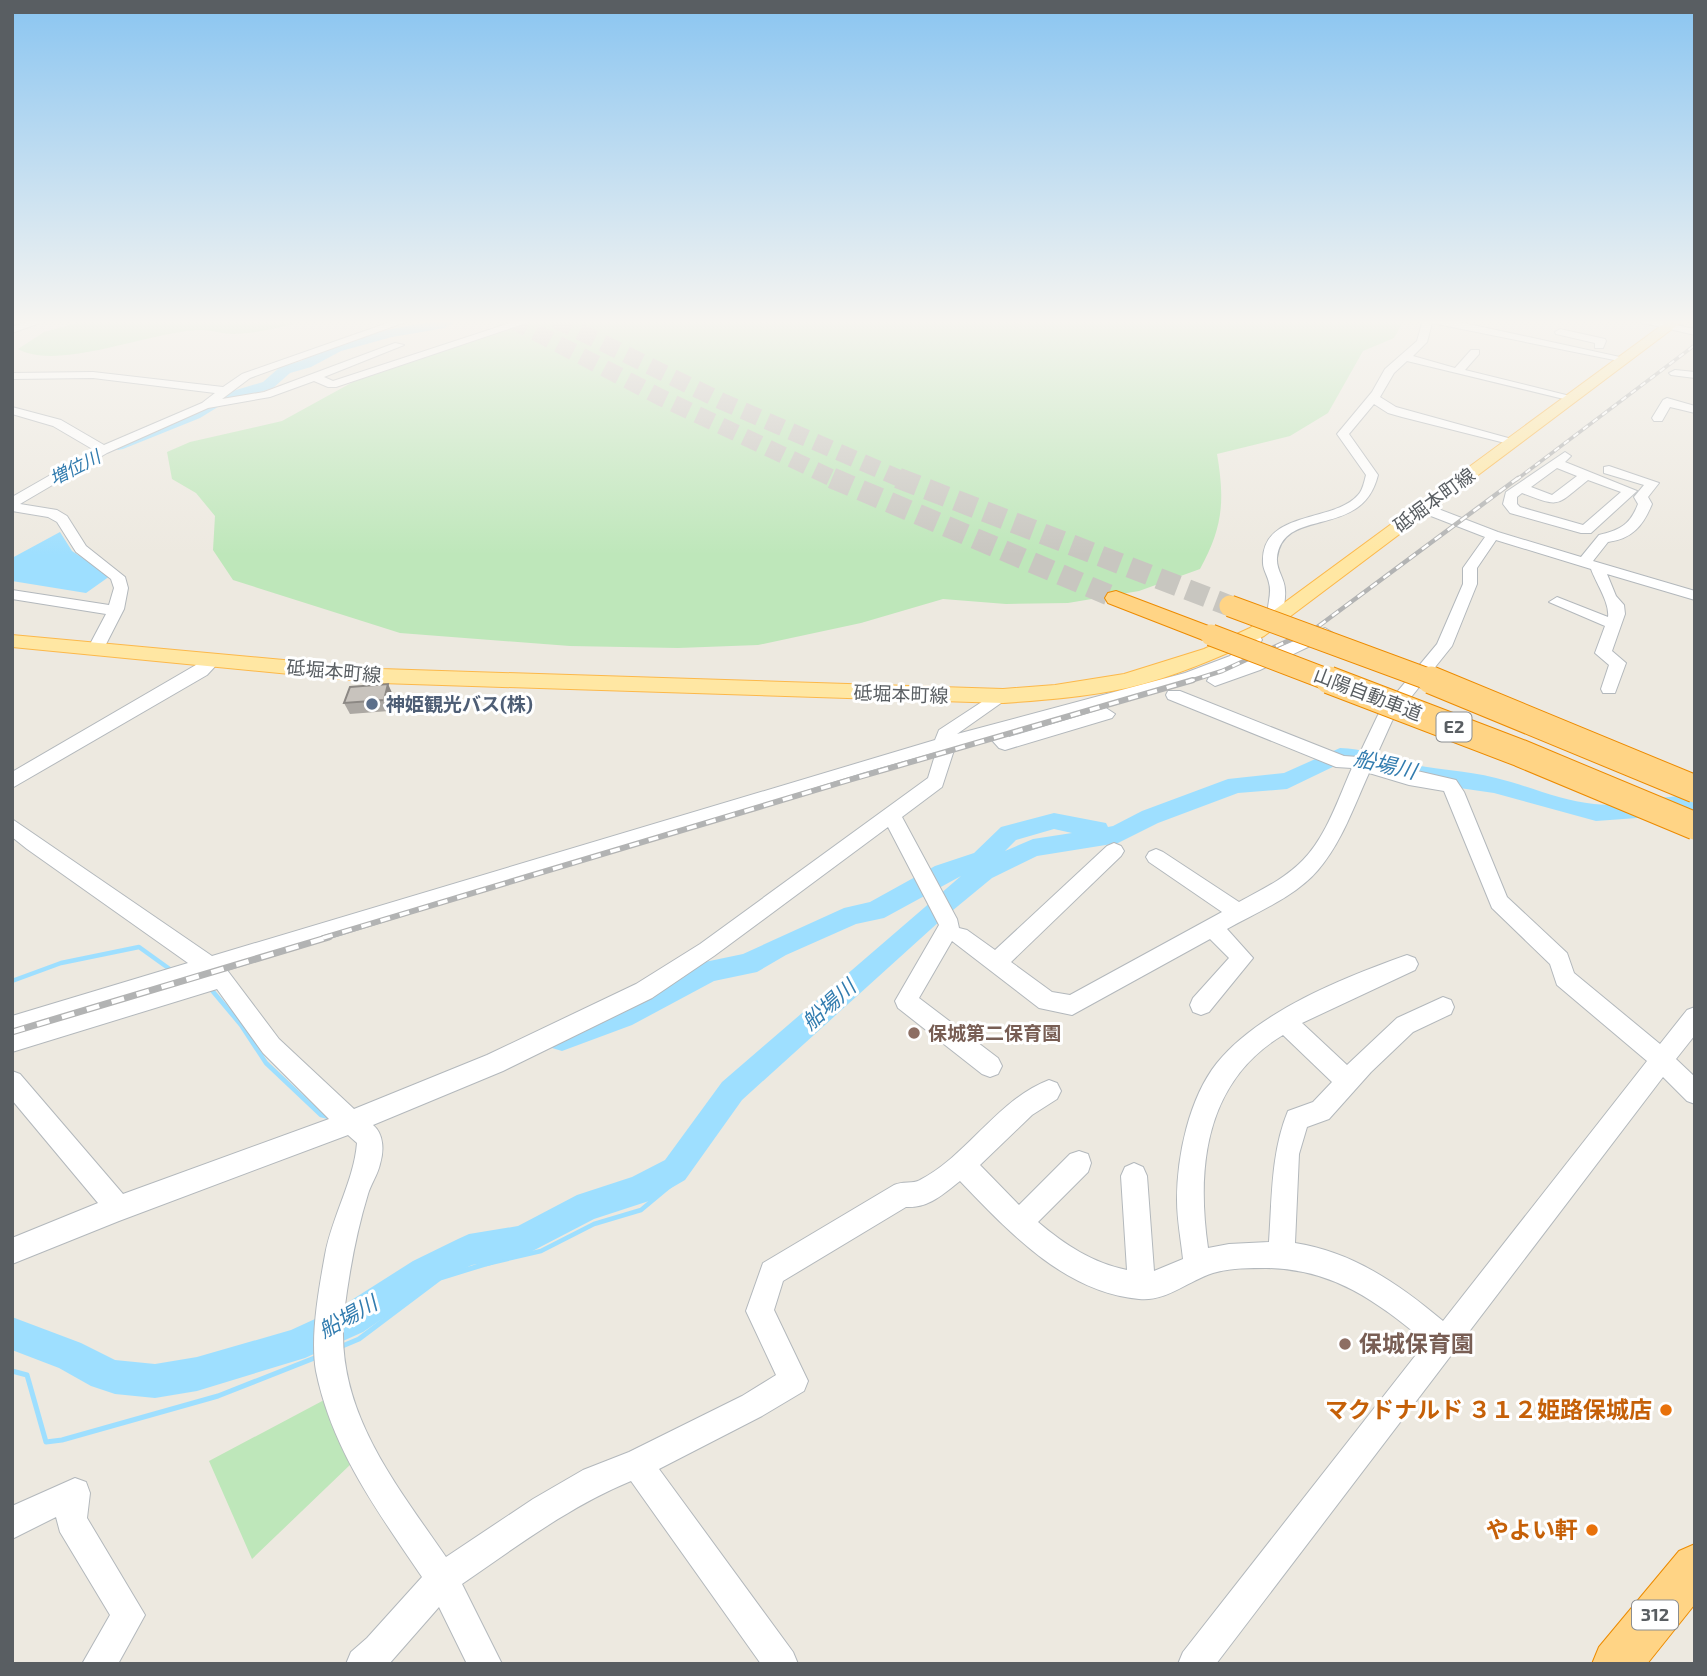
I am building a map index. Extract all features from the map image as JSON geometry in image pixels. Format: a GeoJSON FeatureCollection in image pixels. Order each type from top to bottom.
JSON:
{"type":"FeatureCollection","features":[{"type":"Feature","properties":{"kind":"highway","name":"山陽自動車道"},"geometry":{"type":"LineString","coordinates":[[1116,598],[1520,752],[1695,827]]}},
{"type":"Feature","properties":{"kind":"highway","name":"山陽自動車道"},"geometry":{"type":"LineString","coordinates":[[1230,606],[1519,714],[1695,789]]}},
{"type":"Feature","properties":{"kind":"highway","name":"312"},"geometry":{"type":"LineString","coordinates":[[1615,1664],[1695,1567]]}},
{"type":"Feature","properties":{"kind":"main road","name":"砥堀本町線"},"geometry":{"type":"LineString","coordinates":[[12,641],[381,676],[1003,696],[1055,692],[1126,681],[1212,654],[1257,632],[1572,398]]}},
{"type":"Feature","properties":{"kind":"street"},"geometry":{"type":"LineString","coordinates":[[12,505],[103,450],[206,405],[215,398]]}},
{"type":"Feature","properties":{"kind":"street"},"geometry":{"type":"LineString","coordinates":[[206,405],[251,398]]}},
{"type":"Feature","properties":{"kind":"street"},"geometry":{"type":"LineString","coordinates":[[1373,398],[1406,415],[1513,441]]}},
{"type":"Feature","properties":{"kind":"street"},"geometry":{"type":"LineString","coordinates":[[1275,617],[1278,589],[1269,562],[1278,537],[1299,524],[1346,512],[1367,494],[1372,475],[1366,462],[1347,445],[1343,434],[1373,398]]}},
{"type":"Feature","properties":{"kind":"street"},"geometry":{"type":"LineString","coordinates":[[1658,418],[1667,402],[1695,410]]}},
{"type":"Feature","properties":{"kind":"street"},"geometry":{"type":"LineString","coordinates":[[12,410],[57,423],[103,450]]}},
{"type":"Feature","properties":{"kind":"street"},"geometry":{"type":"LineString","coordinates":[[1423,508],[1493,535],[1543,534],[1586,530],[1630,491],[1560,460],[1511,495],[1510,504],[1515,510],[1543,534],[1590,565],[1695,596]]}},
{"type":"Feature","properties":{"kind":"street"},"geometry":{"type":"LineString","coordinates":[[1521,488],[1554,500],[1587,470]]}},
{"type":"Feature","properties":{"kind":"street"},"geometry":{"type":"LineString","coordinates":[[1587,470],[1652,483],[1641,496],[1645,504],[1636,525],[1614,538],[1604,538],[1590,565]]}},
{"type":"Feature","properties":{"kind":"street"},"geometry":{"type":"LineString","coordinates":[[12,505],[41,510],[62,519],[81,549],[118,577],[121,588],[116,609],[96,648]]}},
{"type":"Feature","properties":{"kind":"street"},"geometry":{"type":"LineString","coordinates":[[892,816],[933,896],[955,930],[1047,1002],[1072,1005],[1240,913],[1284,887],[1310,866],[1328,842],[1384,719],[1423,668],[1444,646],[1471,584],[1470,568],[1493,535]]}},
{"type":"Feature","properties":{"kind":"street"},"geometry":{"type":"LineString","coordinates":[[1590,565],[1616,605],[1603,653],[1618,663],[1609,689]]}},
{"type":"Feature","properties":{"kind":"street"},"geometry":{"type":"LineString","coordinates":[[12,594],[102,610],[116,609]]}},
{"type":"Feature","properties":{"kind":"street"},"geometry":{"type":"LineString","coordinates":[[1557,602],[1612,624]]}},
{"type":"Feature","properties":{"kind":"street"},"geometry":{"type":"LineString","coordinates":[[12,1042],[215,971],[814,780],[1191,677],[1229,662],[1248,650],[1257,632]]}},
{"type":"Feature","properties":{"kind":"street"},"geometry":{"type":"LineString","coordinates":[[995,732],[1005,744],[1174,695],[1254,666],[1321,633],[1423,668],[1695,777]]}},
{"type":"Feature","properties":{"kind":"street"},"geometry":{"type":"LineString","coordinates":[[12,781],[201,671],[213,660]]}},
{"type":"Feature","properties":{"kind":"street"},"geometry":{"type":"LineString","coordinates":[[1174,695],[1342,761],[1367,759],[1409,778],[1450,785],[1499,902],[1559,959],[1565,978],[1654,1053],[1660,1062],[1695,1093]]}},
{"type":"Feature","properties":{"kind":"street"},"geometry":{"type":"LineString","coordinates":[[12,1251],[119,1208],[352,1122],[495,1063],[644,991],[707,950],[936,782],[947,745],[943,738],[945,734],[1003,696]]}},
{"type":"Feature","properties":{"kind":"street"},"geometry":{"type":"LineString","coordinates":[[12,826],[215,971],[271,1045],[370,1138],[368,1164],[356,1192],[339,1252],[330,1317],[330,1369],[347,1424],[365,1465],[442,1579],[485,1664]]}},
{"type":"Feature","properties":{"kind":"street"},"geometry":{"type":"LineString","coordinates":[[995,963],[1114,851]]}},
{"type":"Feature","properties":{"kind":"street"},"geometry":{"type":"LineString","coordinates":[[1156,857],[1240,913]]}},
{"type":"Feature","properties":{"kind":"street"},"geometry":{"type":"LineString","coordinates":[[1201,1005],[1242,958],[1213,928]]}},
{"type":"Feature","properties":{"kind":"street"},"geometry":{"type":"LineString","coordinates":[[955,930],[906,1001],[990,1066]]}},
{"type":"Feature","properties":{"kind":"street"},"geometry":{"type":"LineString","coordinates":[[1197,1266],[1190,1192],[1207,1104],[1216,1085],[1242,1052],[1284,1021],[1407,964]]}},
{"type":"Feature","properties":{"kind":"street"},"geometry":{"type":"LineString","coordinates":[[12,1026],[215,971]]}},
{"type":"Feature","properties":{"kind":"street"},"geometry":{"type":"LineString","coordinates":[[1281,1254],[1287,1154],[1294,1126],[1302,1115],[1321,1111],[1405,1025],[1443,1007]]}},
{"type":"Feature","properties":{"kind":"street"},"geometry":{"type":"LineString","coordinates":[[1195,1664],[1695,1017]]}},
{"type":"Feature","properties":{"kind":"street"},"geometry":{"type":"LineString","coordinates":[[1284,1021],[1348,1082]]}},
{"type":"Feature","properties":{"kind":"street"},"geometry":{"type":"LineString","coordinates":[[12,1082],[119,1208]]}},
{"type":"Feature","properties":{"kind":"street"},"geometry":{"type":"LineString","coordinates":[[363,1664],[379,1650],[442,1579],[544,1510],[594,1481],[637,1464],[752,1406],[794,1381],[760,1311],[772,1272],[903,1195],[920,1195],[962,1165],[1024,1107],[1049,1091]]}},
{"type":"Feature","properties":{"kind":"street"},"geometry":{"type":"LineString","coordinates":[[1019,1223],[1079,1163]]}},
{"type":"Feature","properties":{"kind":"street"},"geometry":{"type":"LineString","coordinates":[[962,1165],[1041,1242],[1078,1267],[1119,1283],[1153,1285],[1197,1266],[1232,1257],[1297,1254],[1359,1277],[1403,1305],[1444,1339]]}},
{"type":"Feature","properties":{"kind":"street"},"geometry":{"type":"LineString","coordinates":[[1133,1176],[1142,1286]]}},
{"type":"Feature","properties":{"kind":"street"},"geometry":{"type":"LineString","coordinates":[[637,1464],[781,1664]]}},
{"type":"Feature","properties":{"kind":"street"},"geometry":{"type":"LineString","coordinates":[[12,1524],[33,1511],[75,1493],[71,1521],[129,1615],[99,1664]]}},
{"type":"Feature","properties":{"kind":"green space"},"geometry":{"type":"Polygon","coordinates":[[[323,398],[1336,398],[1328,413],[1290,436],[1217,454],[1221,486],[1218,527],[1200,569],[1139,591],[1068,603],[1006,604],[943,599],[861,623],[758,645],[678,648],[570,646],[400,633],[233,580],[213,550],[215,516],[196,493],[172,479],[167,452],[190,442],[282,421],[323,398]]]}},
{"type":"Feature","properties":{"kind":"green space"},"geometry":{"type":"Polygon","coordinates":[[[326,1399],[352,1463],[252,1559],[209,1461],[326,1399]]]}},
{"type":"Feature","properties":{"kind":"water"},"geometry":{"type":"Polygon","coordinates":[[[60,532],[72,551],[110,576],[86,593],[12,581],[12,558],[60,532]]]}},
{"type":"Feature","properties":{"kind":"building"},"geometry":{"type":"Polygon","coordinates":[[[388,684],[384,700],[344,703],[350,687],[388,684]]]}},
{"type":"Feature","properties":{"kind":"waterway","name":"増位川"},"geometry":{"type":"LineString","coordinates":[[118,446],[195,415],[224,398]]}},
{"type":"Feature","properties":{"kind":"waterway","name":"船場川"},"geometry":{"type":"LineString","coordinates":[[12,1333],[69,1355],[103,1374],[115,1377],[155,1381],[197,1374],[293,1346],[351,1320],[424,1272],[469,1250],[521,1241],[588,1206],[638,1190],[675,1170],[732,1091],[932,913],[984,871],[1033,848],[1118,834],[1150,817],[1236,785],[1287,781],[1340,755],[1356,755],[1380,765],[1418,774],[1494,785],[1596,813],[1651,809],[1679,803],[1695,805]]}},
{"type":"Feature","properties":{"kind":"waterway"},"geometry":{"type":"LineString","coordinates":[[562,1039],[623,1017],[709,971],[748,964],[777,948],[853,915],[875,911],[943,873],[982,859],[1009,833],[1054,821],[1098,829]]}},
{"type":"Feature","properties":{"kind":"waterway"},"geometry":{"type":"LineString","coordinates":[[12,981],[61,963],[139,947],[171,970]]}},
{"type":"Feature","properties":{"kind":"waterway"},"geometry":{"type":"LineString","coordinates":[[210,988],[241,1025],[266,1063],[321,1115],[329,1117]]}},
{"type":"Feature","properties":{"kind":"waterway"},"geometry":{"type":"LineString","coordinates":[[486,1264],[541,1251],[594,1224],[641,1210],[671,1185],[675,1170]]}},
{"type":"Feature","properties":{"kind":"waterway"},"geometry":{"type":"LineString","coordinates":[[340,1347],[359,1339],[440,1278],[492,1262]]}},
{"type":"Feature","properties":{"kind":"waterway"},"geometry":{"type":"LineString","coordinates":[[12,1371],[27,1375],[46,1442],[62,1440],[218,1396],[317,1357]]}},
{"type":"Feature","properties":{"kind":"tunnel"},"geometry":{"type":"LineString","coordinates":[[663,398],[836,480]]}},
{"type":"Feature","properties":{"kind":"tunnel"},"geometry":{"type":"LineString","coordinates":[[715,398],[902,479]]}},
{"type":"Feature","properties":{"kind":"tunnel"},"geometry":{"type":"LineString","coordinates":[[832,478],[1116,598]]}},
{"type":"Feature","properties":{"kind":"tunnel"},"geometry":{"type":"LineString","coordinates":[[902,479],[1230,606]]}},
{"type":"Feature","properties":{"kind":"railway"},"geometry":{"type":"LineString","coordinates":[[1516,480],[1624,398]]}},
{"type":"Feature","properties":{"kind":"railway"},"geometry":{"type":"LineString","coordinates":[[1187,682],[1222,671],[1316,628],[1518,478]]}},
{"type":"Feature","properties":{"kind":"railway"},"geometry":{"type":"LineString","coordinates":[[323,938],[1193,680]]}},
{"type":"Feature","properties":{"kind":"railway"},"geometry":{"type":"LineString","coordinates":[[12,1032],[329,937]]}},
{"type":"Feature","properties":{"kind":"place","name":"神姫観光バス(株)"},"geometry":{"type":"Point","coordinates":[372,704]}},
{"type":"Feature","properties":{"kind":"place","name":"保城第二保育園"},"geometry":{"type":"Point","coordinates":[914,1033]}},
{"type":"Feature","properties":{"kind":"place","name":"保城保育園"},"geometry":{"type":"Point","coordinates":[1345,1344]}},
{"type":"Feature","properties":{"kind":"place","name":"マクドナルド ３１２姫路保城店"},"geometry":{"type":"Point","coordinates":[1666,1410]}},
{"type":"Feature","properties":{"kind":"place","name":"やよい軒"},"geometry":{"type":"Point","coordinates":[1592,1530]}}]}
